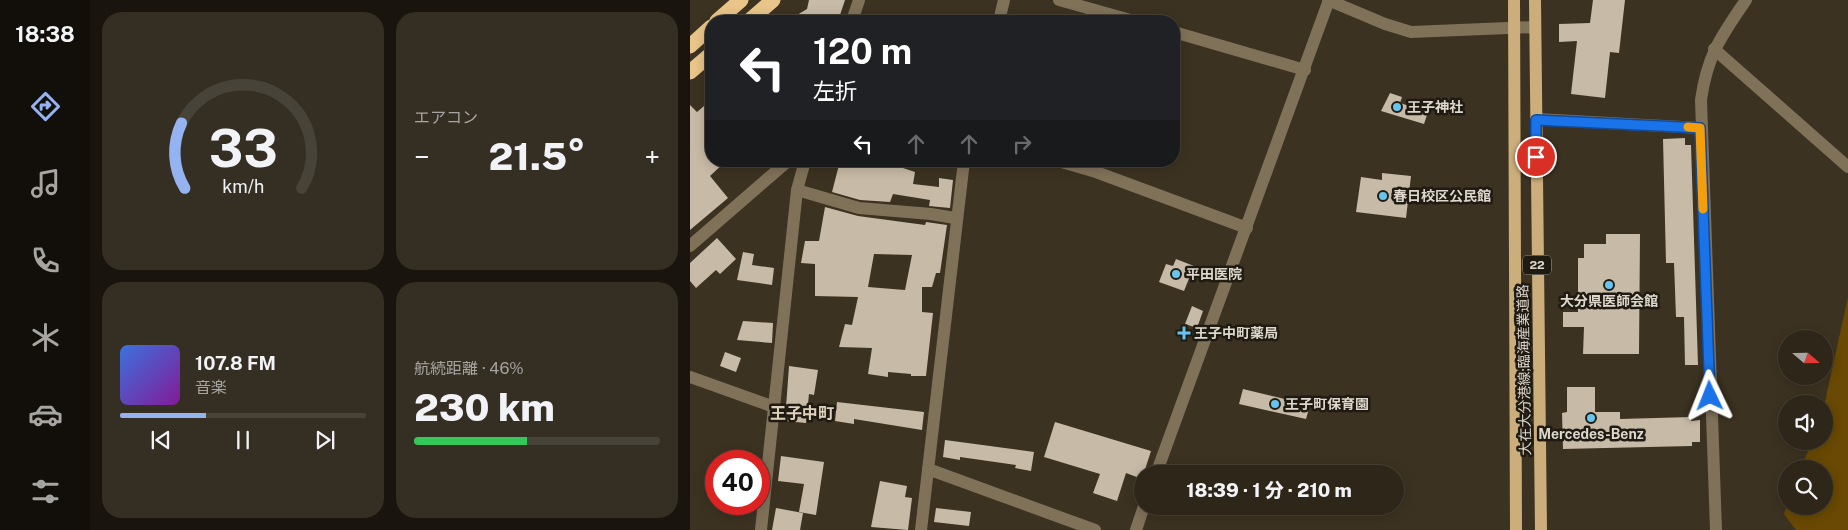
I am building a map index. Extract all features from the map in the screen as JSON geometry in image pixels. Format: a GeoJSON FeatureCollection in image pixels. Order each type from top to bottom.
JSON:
{"type":"FeatureCollection","features":[{"type":"Feature","properties":{"kind":"highway"},"geometry":{"type":"LineString","coordinates":[[724,15],[741,0]]}},
{"type":"Feature","properties":{"kind":"highway"},"geometry":{"type":"LineString","coordinates":[[756,15],[773,0]]}},
{"type":"Feature","properties":{"kind":"highway"},"geometry":{"type":"LineString","coordinates":[[690,46],[705,32]]}},
{"type":"Feature","properties":{"kind":"highway"},"geometry":{"type":"LineString","coordinates":[[690,72],[705,59]]}},
{"type":"Feature","properties":{"kind":"main road","name":"大在大分港線;臨海産業道路"},"geometry":{"type":"LineString","coordinates":[[1514,0],[1516,530]]}},
{"type":"Feature","properties":{"kind":"main road","name":"大在大分港線;臨海産業道路"},"geometry":{"type":"LineString","coordinates":[[1536,0],[1541,530]]}},
{"type":"Feature","properties":{"kind":"street"},"geometry":{"type":"LineString","coordinates":[[854,15],[859,0]]}},
{"type":"Feature","properties":{"kind":"street"},"geometry":{"type":"LineString","coordinates":[[1000,15],[1004,0]]}},
{"type":"Feature","properties":{"kind":"street"},"geometry":{"type":"LineString","coordinates":[[1059,0],[1113,15]]}},
{"type":"Feature","properties":{"kind":"street"},"geometry":{"type":"LineString","coordinates":[[1159,465],[1329,0],[1385,24],[1411,32],[1535,27]]}},
{"type":"Feature","properties":{"kind":"street"},"geometry":{"type":"LineString","coordinates":[[1716,530],[1700,128],[1704,81],[1714,49],[1746,0]]}},
{"type":"Feature","properties":{"kind":"street"},"geometry":{"type":"LineString","coordinates":[[1180,34],[1305,70]]}},
{"type":"Feature","properties":{"kind":"street"},"geometry":{"type":"LineString","coordinates":[[1714,49],[1848,167]]}},
{"type":"Feature","properties":{"kind":"street"},"geometry":{"type":"LineString","coordinates":[[1536,120],[1700,128]]}},
{"type":"Feature","properties":{"kind":"street"},"geometry":{"type":"LineString","coordinates":[[690,246],[781,167]]}},
{"type":"Feature","properties":{"kind":"street"},"geometry":{"type":"LineString","coordinates":[[761,530],[797,190],[803,167]]}},
{"type":"Feature","properties":{"kind":"street"},"geometry":{"type":"LineString","coordinates":[[921,530],[955,218],[963,167]]}},
{"type":"Feature","properties":{"kind":"street"},"geometry":{"type":"LineString","coordinates":[[1079,167],[1247,228]]}},
{"type":"Feature","properties":{"kind":"street"},"geometry":{"type":"LineString","coordinates":[[797,190],[859,208],[955,218]]}},
{"type":"Feature","properties":{"kind":"street"},"geometry":{"type":"LineString","coordinates":[[690,377],[774,407]]}},
{"type":"Feature","properties":{"kind":"street"},"geometry":{"type":"LineString","coordinates":[[928,469],[1095,530]]}},
{"type":"Feature","properties":{"kind":"street"},"geometry":{"type":"LineString","coordinates":[[1136,530],[1141,515]]}},
{"type":"Feature","properties":{"kind":"shaded area"},"geometry":{"type":"Polygon","coordinates":[[[1848,297],[1848,530],[1796,530],[1785,515],[1833,515],[1833,460],[1805,460],[1808,450],[1833,450],[1833,395],[1826,395],[1829,385],[1833,385],[1833,365],[1848,297]]]}},
{"type":"Feature","properties":{"kind":"building"},"geometry":{"type":"Polygon","coordinates":[[[809,0],[845,0],[840,15],[797,15],[807,9],[809,0]]]}},
{"type":"Feature","properties":{"kind":"building"},"geometry":{"type":"Polygon","coordinates":[[[1593,0],[1625,0],[1619,53],[1610,52],[1605,98],[1571,94],[1577,41],[1559,42],[1559,24],[1590,23],[1593,0]]]}},
{"type":"Feature","properties":{"kind":"building","name":"王子神社"},"geometry":{"type":"Polygon","coordinates":[[[1390,93],[1402,97],[1400,103],[1428,112],[1424,124],[1381,111],[1390,93]]]}},
{"type":"Feature","properties":{"kind":"building"},"geometry":{"type":"Polygon","coordinates":[[[690,105],[697,112],[705,105],[705,167],[720,167],[710,176],[728,198],[690,230],[690,105]]]}},
{"type":"Feature","properties":{"kind":"building"},"geometry":{"type":"Polygon","coordinates":[[[1685,138],[1685,145],[1691,145],[1698,365],[1685,365],[1684,317],[1676,317],[1674,263],[1666,263],[1663,139],[1685,138]]]}},
{"type":"Feature","properties":{"kind":"building"},"geometry":{"type":"Polygon","coordinates":[[[838,167],[900,167],[915,172],[913,184],[939,187],[939,178],[953,180],[950,208],[929,206],[930,200],[893,194],[890,202],[860,200],[832,192],[838,167]]]}},
{"type":"Feature","properties":{"kind":"building","name":"春日校区公民館"},"geometry":{"type":"Polygon","coordinates":[[[1382,173],[1411,176],[1406,218],[1356,212],[1361,177],[1382,180],[1382,173]]]}},
{"type":"Feature","properties":{"kind":"building"},"geometry":{"type":"Polygon","coordinates":[[[825,207],[858,216],[925,225],[926,222],[947,225],[940,273],[936,273],[932,287],[922,287],[922,312],[933,313],[926,376],[911,376],[911,374],[888,372],[888,377],[868,374],[872,348],[839,347],[845,324],[852,325],[858,297],[815,296],[815,264],[801,263],[805,241],[819,241],[825,207]],[[874,254],[868,287],[905,290],[912,255],[874,254]]]}},
{"type":"Feature","properties":{"kind":"building","name":"大分県医師会館"},"geometry":{"type":"Polygon","coordinates":[[[1606,234],[1640,234],[1639,354],[1583,354],[1584,327],[1563,327],[1563,312],[1578,312],[1578,258],[1584,258],[1584,244],[1606,244],[1606,234]]]}},
{"type":"Feature","properties":{"kind":"building"},"geometry":{"type":"Polygon","coordinates":[[[717,238],[736,259],[720,274],[716,270],[696,288],[690,281],[690,263],[717,238]]]}},
{"type":"Feature","properties":{"kind":"building"},"geometry":{"type":"Polygon","coordinates":[[[743,252],[754,254],[752,265],[774,268],[772,285],[737,280],[743,252]]]}},
{"type":"Feature","properties":{"kind":"building","name":"平田医院"},"geometry":{"type":"Polygon","coordinates":[[[1176,259],[1194,266],[1184,291],[1159,282],[1166,264],[1173,266],[1176,259]]]}},
{"type":"Feature","properties":{"kind":"building"},"geometry":{"type":"Polygon","coordinates":[[[1192,306],[1203,311],[1197,328],[1185,324],[1192,306]]]}},
{"type":"Feature","properties":{"kind":"building"},"geometry":{"type":"Polygon","coordinates":[[[743,321],[773,323],[772,343],[737,340],[743,321]]]}},
{"type":"Feature","properties":{"kind":"building"},"geometry":{"type":"Polygon","coordinates":[[[725,352],[741,358],[736,372],[720,366],[725,352]]]}},
{"type":"Feature","properties":{"kind":"building"},"geometry":{"type":"Polygon","coordinates":[[[789,366],[818,370],[814,395],[809,394],[806,423],[785,421],[789,366]]]}},
{"type":"Feature","properties":{"kind":"building","name":"Mercedes-Benz"},"geometry":{"type":"Polygon","coordinates":[[[1567,387],[1595,387],[1595,412],[1620,412],[1620,419],[1691,417],[1691,421],[1700,420],[1700,442],[1692,442],[1692,446],[1563,449],[1562,413],[1567,412],[1567,387]]]}},
{"type":"Feature","properties":{"kind":"building"},"geometry":{"type":"Polygon","coordinates":[[[1243,389],[1310,405],[1306,419],[1239,404],[1243,389]]]}},
{"type":"Feature","properties":{"kind":"building"},"geometry":{"type":"Polygon","coordinates":[[[837,402],[924,412],[922,430],[854,419],[854,424],[835,421],[837,402]]]}},
{"type":"Feature","properties":{"kind":"building"},"geometry":{"type":"Polygon","coordinates":[[[1055,422],[1151,451],[1146,465],[1134,465],[1134,476],[1126,473],[1117,501],[1093,493],[1100,474],[1044,457],[1055,422]]]}},
{"type":"Feature","properties":{"kind":"building"},"geometry":{"type":"Polygon","coordinates":[[[945,440],[1034,452],[1031,471],[1015,468],[1016,465],[960,457],[960,460],[943,457],[945,440]]]}},
{"type":"Feature","properties":{"kind":"building"},"geometry":{"type":"Polygon","coordinates":[[[781,456],[824,462],[816,515],[799,512],[804,484],[778,481],[781,456]]]}},
{"type":"Feature","properties":{"kind":"building"},"geometry":{"type":"Polygon","coordinates":[[[880,481],[907,486],[905,497],[912,498],[908,530],[871,527],[880,481]]]}},
{"type":"Feature","properties":{"kind":"building"},"geometry":{"type":"Polygon","coordinates":[[[776,508],[803,513],[800,530],[772,530],[776,508]]]}},
{"type":"Feature","properties":{"kind":"building"},"geometry":{"type":"Polygon","coordinates":[[[936,508],[971,512],[969,526],[934,522],[936,508]]]}},
{"type":"Feature","properties":{"kind":"slow traffic"},"geometry":{"type":"LineString","coordinates":[[1688,127],[1700,128],[1703,209]]}},
{"type":"Feature","properties":{"kind":"place","name":"王子神社"},"geometry":{"type":"Point","coordinates":[1397,107]}},
{"type":"Feature","properties":{"kind":"place","name":"春日校区公民館"},"geometry":{"type":"Point","coordinates":[1383,196]}},
{"type":"Feature","properties":{"kind":"place","name":"平田医院"},"geometry":{"type":"Point","coordinates":[1176,274]}},
{"type":"Feature","properties":{"kind":"place","name":"大分県医師会館"},"geometry":{"type":"Point","coordinates":[1609,285]}},
{"type":"Feature","properties":{"kind":"place","name":"王子中町薬局"},"geometry":{"type":"Point","coordinates":[1184,333]}},
{"type":"Feature","properties":{"kind":"place","name":"王子町保育園"},"geometry":{"type":"Point","coordinates":[1275,404]}},
{"type":"Feature","properties":{"kind":"place","name":"Mercedes-Benz"},"geometry":{"type":"Point","coordinates":[1591,418]}},
{"type":"Feature","properties":{"kind":"district","name":"王子中町"},"geometry":{"type":"Point","coordinates":[802,413]}},
{"type":"Feature","properties":{"kind":"route"},"geometry":{"type":"LineString","coordinates":[[1536,157],[1536,120],[1700,128],[1710,396]]}}]}
